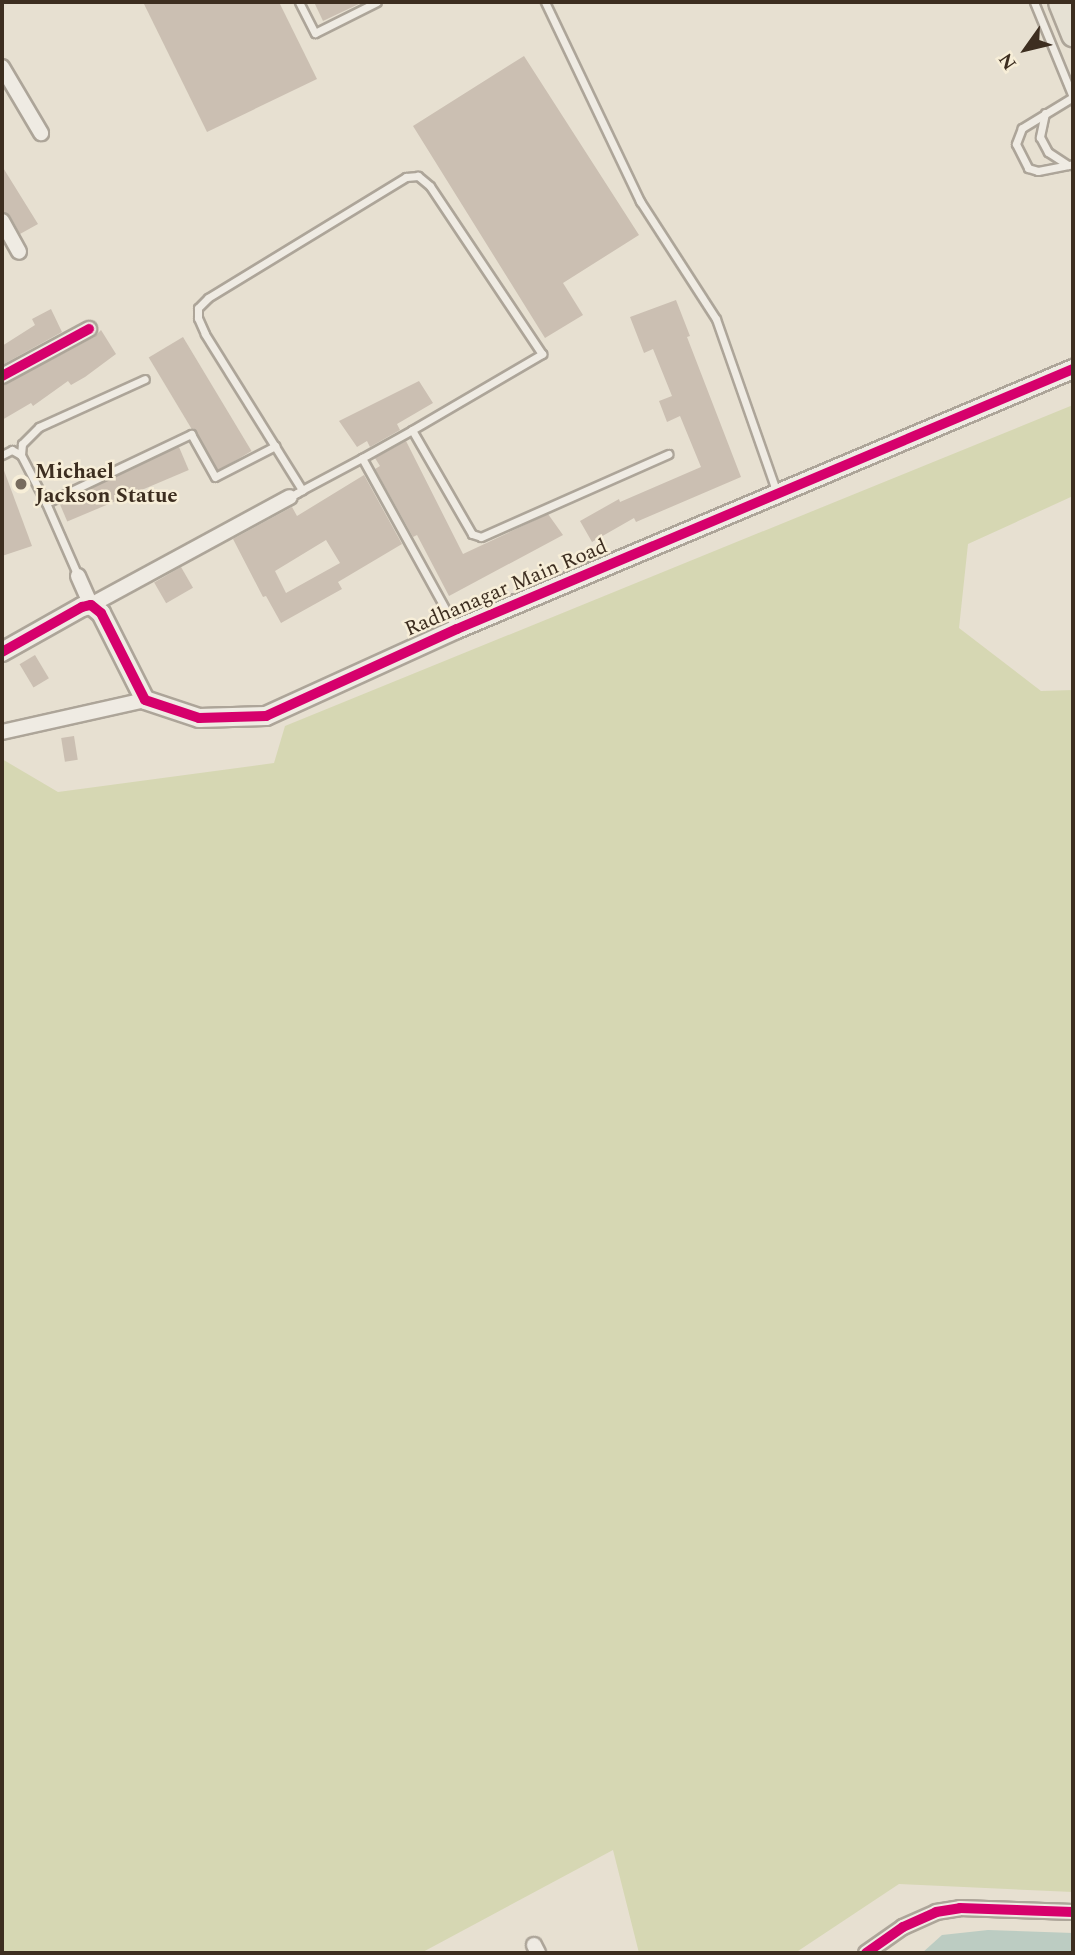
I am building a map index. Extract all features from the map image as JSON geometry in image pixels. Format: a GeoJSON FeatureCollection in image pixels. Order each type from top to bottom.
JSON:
{"type":"FeatureCollection","features":[{"type":"Feature","properties":{"kind":"main road"},"geometry":{"type":"LineString","coordinates":[[1060,2],[1073,35]]}},
{"type":"Feature","properties":{"kind":"street"},"geometry":{"type":"LineString","coordinates":[[4,77],[41,133]]}},
{"type":"Feature","properties":{"kind":"street"},"geometry":{"type":"LineString","coordinates":[[2,221],[19,252]]}},
{"type":"Feature","properties":{"kind":"street"},"geometry":{"type":"LineString","coordinates":[[2,376],[89,329]]}},
{"type":"Feature","properties":{"kind":"street","name":"Radhanagar Main Road"},"geometry":{"type":"LineString","coordinates":[[145,700],[199,718],[265,716],[457,629],[1073,369]]}},
{"type":"Feature","properties":{"kind":"street"},"geometry":{"type":"LineString","coordinates":[[2,652],[296,493]]}},
{"type":"Feature","properties":{"kind":"street"},"geometry":{"type":"LineString","coordinates":[[2,732],[145,700],[101,613],[91,605],[78,576]]}},
{"type":"Feature","properties":{"kind":"street"},"geometry":{"type":"LineString","coordinates":[[866,1953],[903,1927],[936,1912],[960,1908],[1073,1912]]}},
{"type":"Feature","properties":{"kind":"lane"},"geometry":{"type":"LineString","coordinates":[[299,2],[315,33],[377,2]]}},
{"type":"Feature","properties":{"kind":"lane"},"geometry":{"type":"LineString","coordinates":[[545,2],[640,201],[716,319],[777,493]]}},
{"type":"Feature","properties":{"kind":"lane"},"geometry":{"type":"LineString","coordinates":[[1034,2],[1073,97],[1022,128],[1016,144],[1020,157],[1028,167],[1038,171],[1071,165]]}},
{"type":"Feature","properties":{"kind":"lane"},"geometry":{"type":"LineString","coordinates":[[1045,113],[1040,137],[1048,152],[1071,165]]}},
{"type":"Feature","properties":{"kind":"lane"},"geometry":{"type":"LineString","coordinates":[[415,176],[430,186],[542,354],[412,430],[296,493],[275,446],[205,334],[198,318],[198,308],[208,298],[406,177],[415,176]]}},
{"type":"Feature","properties":{"kind":"lane"},"geometry":{"type":"LineString","coordinates":[[78,576],[46,503],[21,455],[22,444],[39,427],[145,379]]}},
{"type":"Feature","properties":{"kind":"lane"},"geometry":{"type":"LineString","coordinates":[[412,430],[472,534],[481,537],[668,454]]}},
{"type":"Feature","properties":{"kind":"lane"},"geometry":{"type":"LineString","coordinates":[[46,503],[191,434],[215,477],[275,446]]}},
{"type":"Feature","properties":{"kind":"lane"},"geometry":{"type":"LineString","coordinates":[[2,455],[12,450],[21,455]]}},
{"type":"Feature","properties":{"kind":"lane"},"geometry":{"type":"LineString","coordinates":[[362,458],[457,629]]}},
{"type":"Feature","properties":{"kind":"green space"},"geometry":{"type":"Polygon","coordinates":[[[1073,405],[1073,496],[968,544],[959,628],[1041,691],[1073,690],[1073,1892],[899,1884],[795,1953],[639,1953],[613,1850],[421,1953],[2,1953],[2,759],[58,792],[274,763],[285,726],[1073,405]]]}},
{"type":"Feature","properties":{"kind":"shaded area"},"geometry":{"type":"Polygon","coordinates":[[[988,1930],[1073,1933],[1073,1953],[922,1953],[942,1935],[988,1930]]]}},
{"type":"Feature","properties":{"kind":"building"},"geometry":{"type":"Polygon","coordinates":[[[143,2],[279,2],[317,79],[207,132],[143,2]]]}},
{"type":"Feature","properties":{"kind":"building"},"geometry":{"type":"Polygon","coordinates":[[[314,2],[363,2],[323,21],[314,2]]]}},
{"type":"Feature","properties":{"kind":"building"},"geometry":{"type":"Polygon","coordinates":[[[524,56],[639,235],[563,283],[583,315],[545,338],[413,126],[524,56]]]}},
{"type":"Feature","properties":{"kind":"building"},"geometry":{"type":"Polygon","coordinates":[[[2,166],[38,224],[20,234],[10,216],[2,211],[2,166]]]}},
{"type":"Feature","properties":{"kind":"building"},"geometry":{"type":"Polygon","coordinates":[[[676,300],[690,336],[687,337],[741,477],[636,522],[634,518],[592,542],[580,521],[619,499],[620,502],[701,467],[680,416],[667,422],[659,401],[672,396],[653,349],[644,353],[630,317],[676,300]]]}},
{"type":"Feature","properties":{"kind":"building"},"geometry":{"type":"Polygon","coordinates":[[[51,309],[62,332],[2,365],[2,346],[35,325],[32,319],[51,309]]]}},
{"type":"Feature","properties":{"kind":"building"},"geometry":{"type":"Polygon","coordinates":[[[101,330],[116,354],[85,377],[71,385],[68,381],[33,406],[31,403],[2,420],[2,386],[94,337],[101,330]]]}},
{"type":"Feature","properties":{"kind":"building"},"geometry":{"type":"Polygon","coordinates":[[[183,337],[252,451],[217,472],[149,358],[183,337]]]}},
{"type":"Feature","properties":{"kind":"building"},"geometry":{"type":"Polygon","coordinates":[[[419,381],[433,403],[397,424],[400,430],[370,447],[367,441],[357,447],[339,421],[419,381]]]}},
{"type":"Feature","properties":{"kind":"building"},"geometry":{"type":"Polygon","coordinates":[[[406,441],[463,554],[548,514],[563,535],[449,596],[417,535],[413,537],[375,469],[380,466],[375,458],[406,441]]]}},
{"type":"Feature","properties":{"kind":"building"},"geometry":{"type":"Polygon","coordinates":[[[179,447],[189,470],[67,522],[57,499],[179,447]]]}},
{"type":"Feature","properties":{"kind":"building"},"geometry":{"type":"Polygon","coordinates":[[[2,465],[32,546],[2,556],[2,465]]]}},
{"type":"Feature","properties":{"kind":"building"},"geometry":{"type":"Polygon","coordinates":[[[364,475],[402,544],[338,582],[342,589],[281,623],[266,596],[263,597],[233,539],[292,507],[297,516],[364,475]],[[326,540],[275,571],[286,593],[340,563],[326,540]]]}},
{"type":"Feature","properties":{"kind":"building"},"geometry":{"type":"Polygon","coordinates":[[[181,567],[193,588],[166,603],[154,582],[181,567]]]}},
{"type":"Feature","properties":{"kind":"building"},"geometry":{"type":"Polygon","coordinates":[[[35,655],[49,678],[33,687],[20,664],[35,655]]]}},
{"type":"Feature","properties":{"kind":"building"},"geometry":{"type":"Polygon","coordinates":[[[74,736],[78,760],[65,762],[61,738],[74,736]]]}},
{"type":"Feature","properties":{"kind":"cycle path"},"geometry":{"type":"LineString","coordinates":[[2,376],[89,329]]}},
{"type":"Feature","properties":{"kind":"cycle path"},"geometry":{"type":"LineString","coordinates":[[2,652],[82,607],[91,605],[101,613],[145,700],[199,718],[266,716],[457,629],[1073,369]]}},
{"type":"Feature","properties":{"kind":"cycle path"},"geometry":{"type":"LineString","coordinates":[[866,1953],[903,1927],[936,1912],[960,1908],[1073,1912]]}},
{"type":"Feature","properties":{"kind":"place","name":"Michael Jackson Statue"},"geometry":{"type":"Point","coordinates":[21,484]}}]}
